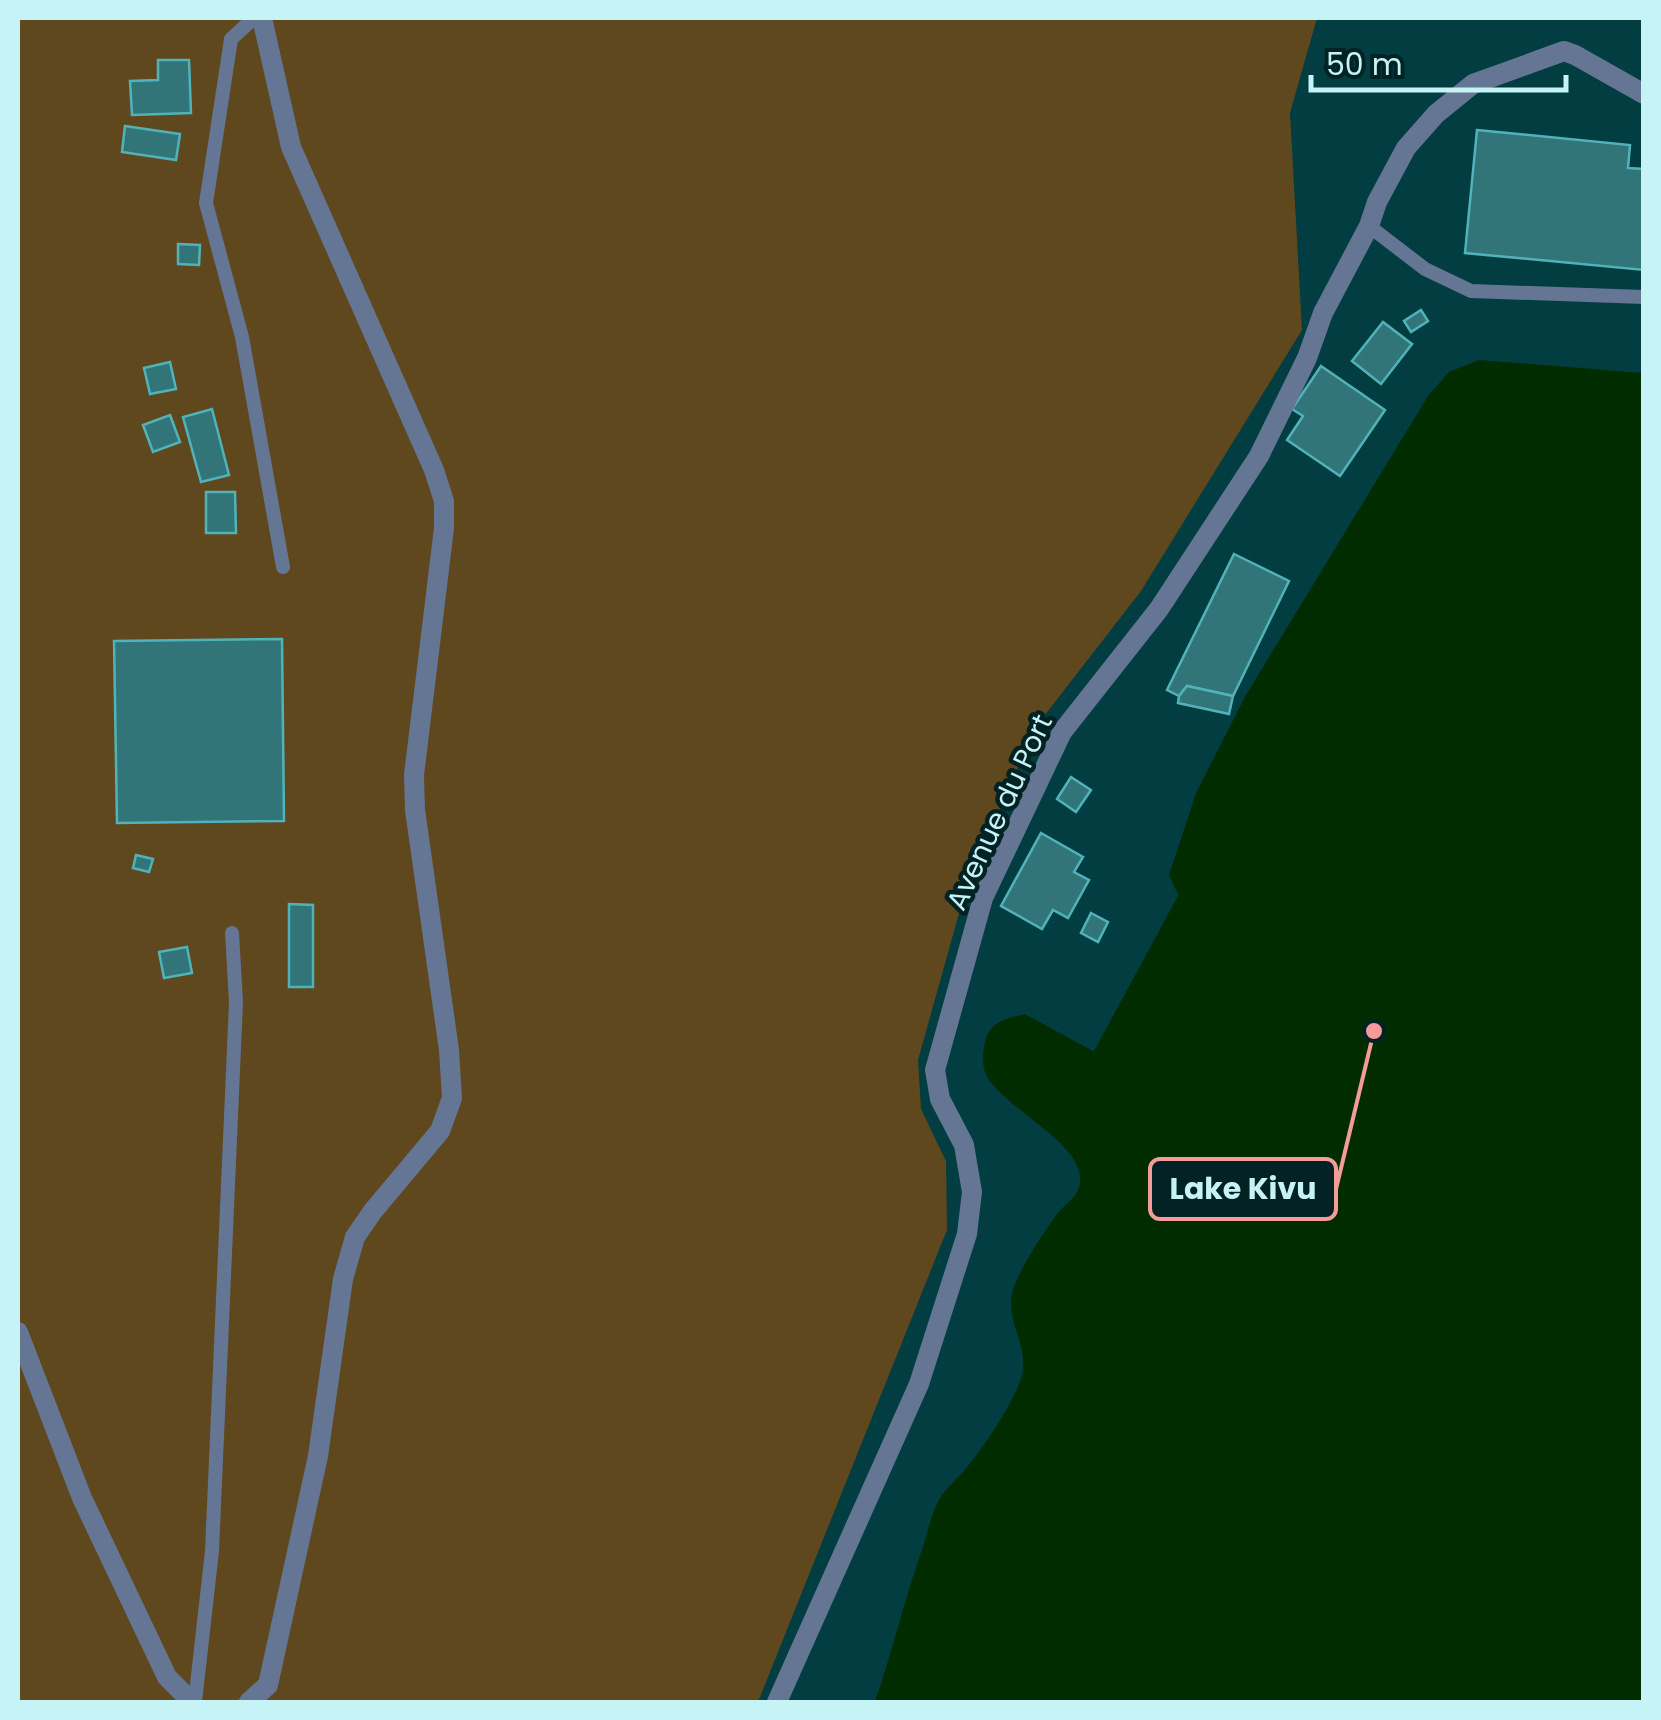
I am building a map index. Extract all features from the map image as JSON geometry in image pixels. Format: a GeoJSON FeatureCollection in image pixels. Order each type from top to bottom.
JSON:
{"type":"FeatureCollection","features":[{"type":"Feature","properties":{"kind":"street"},"geometry":{"type":"LineString","coordinates":[[249,1702],[268,1685],[318,1456],[343,1278],[355,1237],[440,1131],[452,1098],[450,1050],[415,810],[414,775],[444,501],[292,148],[258,18]]}},
{"type":"Feature","properties":{"kind":"street","name":"Avenue du Port"},"geometry":{"type":"LineString","coordinates":[[777,1702],[919,1384],[967,1234],[972,1192],[964,1145],[940,1099],[935,1070],[983,898],[1062,732],[1159,609],[1258,456],[1406,148],[1436,114],[1473,84],[1564,51],[1644,94]]}},
{"type":"Feature","properties":{"kind":"street"},"geometry":{"type":"LineString","coordinates":[[18,1332],[82,1498],[168,1677],[193,1702]]}},
{"type":"Feature","properties":{"kind":"lane"},"geometry":{"type":"LineString","coordinates":[[258,18],[231,38],[206,203],[242,337],[283,567]]}},
{"type":"Feature","properties":{"kind":"lane"},"geometry":{"type":"LineString","coordinates":[[1369,226],[1425,269],[1471,291],[1644,297]]}},
{"type":"Feature","properties":{"kind":"lane"},"geometry":{"type":"LineString","coordinates":[[193,1702],[212,1551],[236,1002],[232,933]]}},
{"type":"Feature","properties":{"kind":"shaded area"},"geometry":{"type":"Polygon","coordinates":[[[18,18],[1317,18],[1290,113],[1302,330],[1141,591],[1034,729],[965,892],[918,1060],[921,1109],[946,1161],[947,1230],[758,1702],[18,1702],[18,18]]]}},
{"type":"Feature","properties":{"kind":"shaded area"},"geometry":{"type":"Polygon","coordinates":[[[1479,360],[1643,373],[1643,1702],[875,1702],[936,1506],[988,1439],[1022,1375],[1023,1356],[1011,1301],[1016,1281],[1044,1232],[1077,1192],[1080,1175],[1074,1159],[1061,1144],[994,1086],[983,1065],[987,1035],[1000,1022],[1025,1014],[1093,1051],[1178,895],[1169,875],[1196,793],[1246,695],[1428,396],[1449,372],[1479,360]]]}},
{"type":"Feature","properties":{"kind":"pier"},"geometry":{"type":"Polygon","coordinates":[[[1171,891],[1179,894],[1094,1051],[1025,1014],[1027,1009],[1092,1044],[1173,894],[1171,891]]]}},
{"type":"Feature","properties":{"kind":"building"},"geometry":{"type":"Polygon","coordinates":[[[158,60],[189,60],[191,113],[132,115],[130,81],[158,80],[158,60]]]}},
{"type":"Feature","properties":{"kind":"building"},"geometry":{"type":"Polygon","coordinates":[[[125,126],[180,134],[176,160],[122,152],[125,126]]]}},
{"type":"Feature","properties":{"kind":"building"},"geometry":{"type":"Polygon","coordinates":[[[1477,130],[1630,145],[1628,168],[1644,169],[1644,270],[1465,253],[1477,130]]]}},
{"type":"Feature","properties":{"kind":"building"},"geometry":{"type":"Polygon","coordinates":[[[178,244],[200,245],[199,265],[178,264],[178,244]]]}},
{"type":"Feature","properties":{"kind":"building"},"geometry":{"type":"Polygon","coordinates":[[[1421,310],[1428,321],[1411,332],[1404,321],[1421,310]]]}},
{"type":"Feature","properties":{"kind":"building"},"geometry":{"type":"Polygon","coordinates":[[[1383,322],[1412,344],[1381,384],[1352,361],[1383,322]]]}},
{"type":"Feature","properties":{"kind":"building"},"geometry":{"type":"Polygon","coordinates":[[[170,362],[176,389],[150,394],[144,368],[170,362]]]}},
{"type":"Feature","properties":{"kind":"building"},"geometry":{"type":"Polygon","coordinates":[[[1321,366],[1385,410],[1340,476],[1287,440],[1303,416],[1292,409],[1321,366]]]}},
{"type":"Feature","properties":{"kind":"building"},"geometry":{"type":"Polygon","coordinates":[[[212,409],[229,475],[201,482],[183,417],[212,409]]]}},
{"type":"Feature","properties":{"kind":"building"},"geometry":{"type":"Polygon","coordinates":[[[170,415],[180,442],[153,452],[143,425],[170,415]]]}},
{"type":"Feature","properties":{"kind":"building"},"geometry":{"type":"Polygon","coordinates":[[[206,492],[235,492],[236,533],[206,533],[206,492]]]}},
{"type":"Feature","properties":{"kind":"building"},"geometry":{"type":"Polygon","coordinates":[[[1234,554],[1289,581],[1233,696],[1187,686],[1179,696],[1167,690],[1234,554]]]}},
{"type":"Feature","properties":{"kind":"building"},"geometry":{"type":"Polygon","coordinates":[[[282,639],[284,821],[117,823],[114,641],[282,639]]]}},
{"type":"Feature","properties":{"kind":"building"},"geometry":{"type":"Polygon","coordinates":[[[1187,686],[1233,696],[1229,714],[1178,703],[1187,686]]]}},
{"type":"Feature","properties":{"kind":"building"},"geometry":{"type":"Polygon","coordinates":[[[1071,777],[1091,790],[1076,812],[1057,799],[1071,777]]]}},
{"type":"Feature","properties":{"kind":"building"},"geometry":{"type":"Polygon","coordinates":[[[1041,833],[1083,857],[1074,872],[1089,880],[1068,918],[1053,910],[1042,929],[1001,906],[1041,833]]]}},
{"type":"Feature","properties":{"kind":"building"},"geometry":{"type":"Polygon","coordinates":[[[136,855],[153,859],[149,872],[133,868],[136,855]]]}},
{"type":"Feature","properties":{"kind":"building"},"geometry":{"type":"Polygon","coordinates":[[[289,904],[313,905],[313,987],[289,987],[289,904]]]}},
{"type":"Feature","properties":{"kind":"building"},"geometry":{"type":"Polygon","coordinates":[[[1091,913],[1108,922],[1098,942],[1081,933],[1091,913]]]}},
{"type":"Feature","properties":{"kind":"building"},"geometry":{"type":"Polygon","coordinates":[[[187,947],[192,973],[164,978],[159,952],[187,947]]]}},
{"type":"Feature","properties":{"kind":"place","name":"Lake Kivu"},"geometry":{"type":"Point","coordinates":[1374,1031]}}]}
